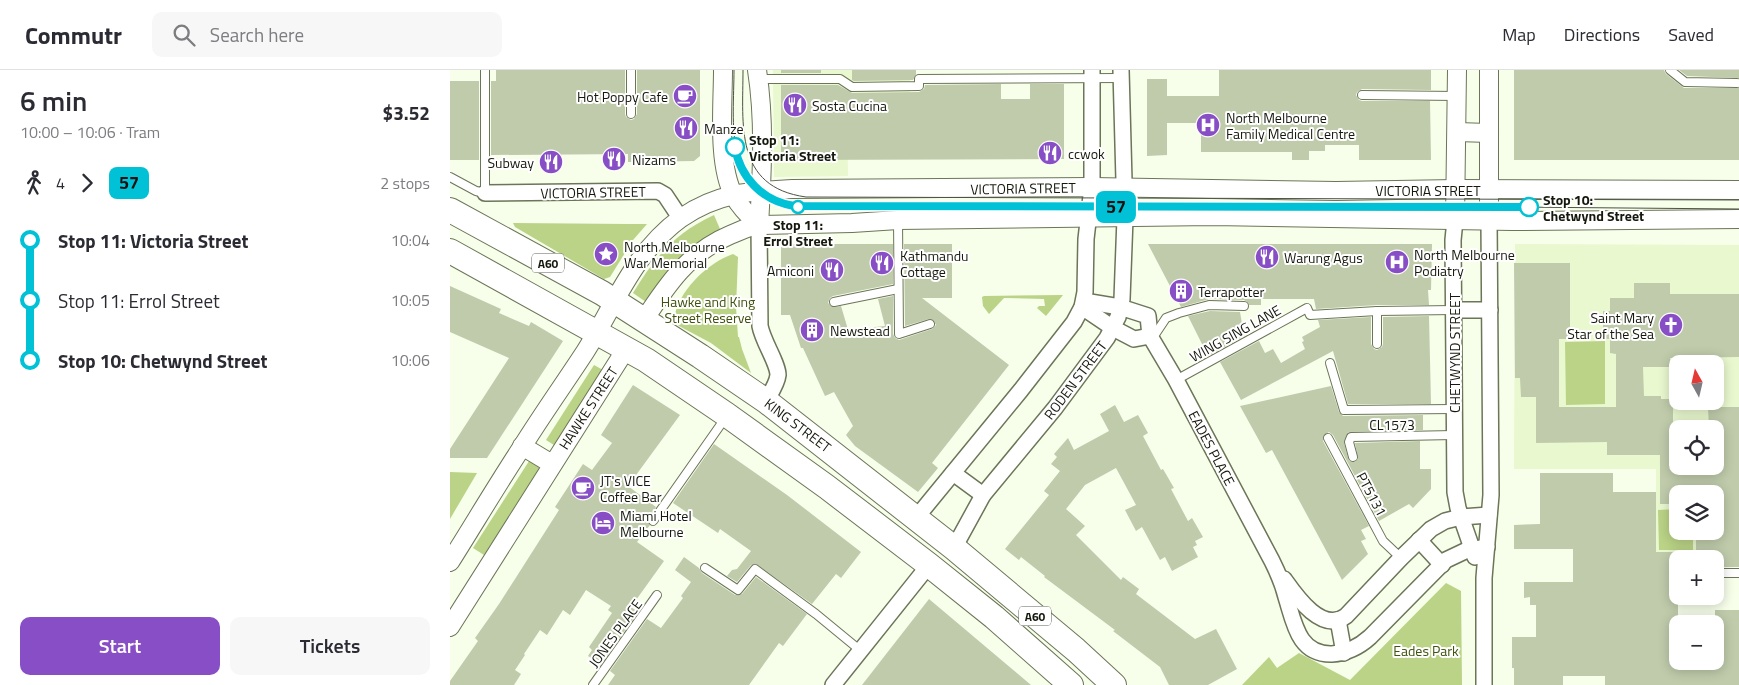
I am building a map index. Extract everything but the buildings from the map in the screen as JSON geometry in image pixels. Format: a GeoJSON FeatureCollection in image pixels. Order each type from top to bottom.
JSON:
{"type":"FeatureCollection","features":[{"type":"Feature","properties":{"kind":"highway","name":"KING STREET"},"geometry":{"type":"LineString","coordinates":[[450,210],[613,300],[766,401],[954,548],[1076,650],[1114,685]]}},
{"type":"Feature","properties":{"kind":"highway","name":"A60"},"geometry":{"type":"LineString","coordinates":[[450,251],[626,349],[727,415],[827,487],[929,565],[994,617],[1072,685]]}},
{"type":"Feature","properties":{"kind":"highway","name":"HAWKE STREET"},"geometry":{"type":"LineString","coordinates":[[626,349],[644,320]]}},
{"type":"Feature","properties":{"kind":"highway"},"geometry":{"type":"LineString","coordinates":[[916,518],[929,565]]}},
{"type":"Feature","properties":{"kind":"street"},"geometry":{"type":"LineString","coordinates":[[723,70],[724,159],[726,175],[733,194],[746,212],[759,225]]}},
{"type":"Feature","properties":{"kind":"street","name":"CHETWYND STREET"},"geometry":{"type":"LineString","coordinates":[[1457,70],[1456,189],[1453,240],[1455,492],[1461,517],[1479,548]]}},
{"type":"Feature","properties":{"kind":"street","name":"CHETWYND STREET"},"geometry":{"type":"LineString","coordinates":[[1484,685],[1484,603],[1479,548],[1490,515],[1489,70]]}},
{"type":"Feature","properties":{"kind":"street"},"geometry":{"type":"LineString","coordinates":[[758,74],[762,190],[759,225],[760,326],[778,372],[777,380],[766,401]]}},
{"type":"Feature","properties":{"kind":"street"},"geometry":{"type":"LineString","coordinates":[[916,518],[1074,322],[1083,304],[1086,283],[1086,239],[1092,187],[1092,74]]}},
{"type":"Feature","properties":{"kind":"street","name":"RODEN STREET"},"geometry":{"type":"LineString","coordinates":[[954,548],[983,495],[1055,408],[1113,328],[1120,307],[1124,275],[1126,218],[1121,74]]}},
{"type":"Feature","properties":{"kind":"street"},"geometry":{"type":"LineString","coordinates":[[1457,132],[1490,132]]}},
{"type":"Feature","properties":{"kind":"street","name":"VICTORIA STREET"},"geometry":{"type":"LineString","coordinates":[[485,193],[658,191],[665,195],[681,219],[706,204],[733,194],[762,190],[1092,187],[1336,191],[1456,189],[1739,190]]}},
{"type":"Feature","properties":{"kind":"street","name":"VICTORIA STREET"},"geometry":{"type":"LineString","coordinates":[[759,225],[898,220],[1213,216],[1455,220],[1739,219]]}},
{"type":"Feature","properties":{"kind":"street"},"geometry":{"type":"LineString","coordinates":[[450,562],[522,446],[597,332],[613,300],[646,252],[663,233],[681,219]]}},
{"type":"Feature","properties":{"kind":"street","name":"HAWKE STREET"},"geometry":{"type":"LineString","coordinates":[[644,320],[671,280],[690,260],[718,240],[745,228],[759,225]]}},
{"type":"Feature","properties":{"kind":"street"},"geometry":{"type":"LineString","coordinates":[[1083,304],[1113,328],[1134,339],[1151,337]]}},
{"type":"Feature","properties":{"kind":"street","name":"EADES PLACE"},"geometry":{"type":"LineString","coordinates":[[1083,304],[1120,307],[1148,316],[1151,337],[1176,380],[1272,561],[1297,630],[1310,648],[1321,653],[1344,653]]}},
{"type":"Feature","properties":{"kind":"street"},"geometry":{"type":"LineString","coordinates":[[1454,310],[1490,310]]}},
{"type":"Feature","properties":{"kind":"street","name":"HAWKE STREET"},"geometry":{"type":"LineString","coordinates":[[450,627],[626,349]]}},
{"type":"Feature","properties":{"kind":"street"},"geometry":{"type":"LineString","coordinates":[[522,446],[552,464]]}},
{"type":"Feature","properties":{"kind":"street"},"geometry":{"type":"LineString","coordinates":[[953,473],[983,495]]}},
{"type":"Feature","properties":{"kind":"street"},"geometry":{"type":"LineString","coordinates":[[1479,548],[1453,556],[1364,642],[1344,653],[1338,620],[1346,616],[1418,540],[1438,525],[1461,517],[1490,515]]}},
{"type":"Feature","properties":{"kind":"street"},"geometry":{"type":"LineString","coordinates":[[1418,540],[1442,565]]}},
{"type":"Feature","properties":{"kind":"street","name":"EADES PLACE"},"geometry":{"type":"LineString","coordinates":[[1272,561],[1290,587],[1313,612],[1323,619],[1338,620]]}},
{"type":"Feature","properties":{"kind":"street"},"geometry":{"type":"LineString","coordinates":[[833,685],[929,565]]}},
{"type":"Feature","properties":{"kind":"lane"},"geometry":{"type":"LineString","coordinates":[[485,70],[485,193]]}},
{"type":"Feature","properties":{"kind":"lane"},"geometry":{"type":"LineString","coordinates":[[631,70],[631,114]]}},
{"type":"Feature","properties":{"kind":"lane"},"geometry":{"type":"LineString","coordinates":[[966,70],[966,79]]}},
{"type":"Feature","properties":{"kind":"lane"},"geometry":{"type":"LineString","coordinates":[[1670,70],[1684,82],[1737,83]]}},
{"type":"Feature","properties":{"kind":"lane"},"geometry":{"type":"LineString","coordinates":[[758,74],[840,79],[852,87],[919,86],[919,80],[1121,74]]}},
{"type":"Feature","properties":{"kind":"lane"},"geometry":{"type":"LineString","coordinates":[[1362,95],[1457,96]]}},
{"type":"Feature","properties":{"kind":"lane","name":"VICTORIA STREET"},"geometry":{"type":"LineString","coordinates":[[450,178],[476,191],[485,193]]}},
{"type":"Feature","properties":{"kind":"lane"},"geometry":{"type":"LineString","coordinates":[[898,220],[899,334],[930,324]]}},
{"type":"Feature","properties":{"kind":"lane"},"geometry":{"type":"LineString","coordinates":[[834,302],[898,290]]}},
{"type":"Feature","properties":{"kind":"lane"},"geometry":{"type":"LineString","coordinates":[[1151,337],[1166,318],[1179,313],[1209,305],[1244,306]]}},
{"type":"Feature","properties":{"kind":"lane","name":"WING SING LANE"},"geometry":{"type":"LineString","coordinates":[[1176,380],[1307,308],[1310,315],[1377,311]]}},
{"type":"Feature","properties":{"kind":"lane"},"geometry":{"type":"LineString","coordinates":[[1377,344],[1377,311],[1454,310]]}},
{"type":"Feature","properties":{"kind":"lane"},"geometry":{"type":"LineString","coordinates":[[1330,364],[1344,410],[1454,410]]}},
{"type":"Feature","properties":{"kind":"lane"},"geometry":{"type":"LineString","coordinates":[[653,521],[727,415]]}},
{"type":"Feature","properties":{"kind":"lane","name":"CL1573"},"geometry":{"type":"LineString","coordinates":[[1353,457],[1348,442],[1351,437],[1454,435]]}},
{"type":"Feature","properties":{"kind":"lane","name":"PT5131"},"geometry":{"type":"LineString","coordinates":[[1328,438],[1383,541],[1401,558]]}},
{"type":"Feature","properties":{"kind":"lane"},"geometry":{"type":"LineString","coordinates":[[705,568],[738,590],[755,569],[816,614],[861,651]]}},
{"type":"Feature","properties":{"kind":"lane"},"geometry":{"type":"LineString","coordinates":[[1724,573],[1739,573]]}},
{"type":"Feature","properties":{"kind":"lane","name":"JONES PLACE"},"geometry":{"type":"LineString","coordinates":[[593,685],[657,595]]}},
{"type":"Feature","properties":{"kind":"shaded area"},"geometry":{"type":"Polygon","coordinates":[[[773,70],[910,70],[910,94],[847,95],[848,176],[774,177],[773,70]]]}},
{"type":"Feature","properties":{"kind":"shaded area"},"geometry":{"type":"Polygon","coordinates":[[[1515,244],[1739,245],[1739,552],[1724,552],[1724,550],[1669,550],[1669,552],[1656,552],[1656,469],[1514,469],[1515,244]]]}},
{"type":"Feature","properties":{"kind":"green space"},"geometry":{"type":"Polygon","coordinates":[[[714,215],[720,229],[687,251],[669,270],[646,302],[633,293],[649,268],[667,247],[688,230],[714,215]]]}},
{"type":"Feature","properties":{"kind":"green space"},"geometry":{"type":"Polygon","coordinates":[[[513,223],[647,224],[633,240],[610,277],[604,279],[515,227],[513,223]]]}},
{"type":"Feature","properties":{"kind":"green space","name":"Hawke and King Street Reserve"},"geometry":{"type":"Polygon","coordinates":[[[733,254],[738,257],[736,307],[738,337],[751,373],[711,343],[679,326],[674,320],[676,309],[681,299],[695,280],[713,264],[733,254]]]}},
{"type":"Feature","properties":{"kind":"green space"},"geometry":{"type":"Polygon","coordinates":[[[1063,295],[1046,316],[1037,308],[1045,306],[1044,299],[1004,298],[989,314],[983,306],[982,297],[984,296],[1063,295]]]}},
{"type":"Feature","properties":{"kind":"green space"},"geometry":{"type":"Polygon","coordinates":[[[1605,341],[1605,404],[1566,405],[1565,342],[1605,341]]]}},
{"type":"Feature","properties":{"kind":"green space"},"geometry":{"type":"Polygon","coordinates":[[[594,365],[603,370],[554,445],[546,440],[594,365]]]}},
{"type":"Feature","properties":{"kind":"green space"},"geometry":{"type":"Polygon","coordinates":[[[531,458],[542,464],[484,555],[473,548],[531,458]]]}},
{"type":"Feature","properties":{"kind":"green space"},"geometry":{"type":"Polygon","coordinates":[[[450,472],[477,473],[450,519],[450,472]]]}},
{"type":"Feature","properties":{"kind":"green space"},"geometry":{"type":"Polygon","coordinates":[[[1669,509],[1669,540],[1693,540],[1693,550],[1659,550],[1658,510],[1669,509]]]}},
{"type":"Feature","properties":{"kind":"green space","name":"Eades Park"},"geometry":{"type":"Polygon","coordinates":[[[1446,583],[1461,591],[1462,685],[1242,685],[1269,657],[1277,668],[1299,653],[1350,680],[1446,583]]]}},
{"type":"Feature","properties":{"kind":"tram line"},"geometry":{"type":"LineString","coordinates":[[734,70],[734,133],[737,154],[743,172],[754,188],[771,199],[794,206],[1739,209]]}},
{"type":"Feature","properties":{"kind":"tram line"},"geometry":{"type":"LineString","coordinates":[[743,70],[744,132],[747,150],[754,167],[766,181],[783,191],[806,197],[1739,200]]}},
{"type":"Feature","properties":{"kind":"tram line","name":"57"},"geometry":{"type":"LineString","coordinates":[[735,147],[739,164],[753,185],[777,202],[794,206],[1529,207]]}},
{"type":"Feature","properties":{"kind":"place","name":"Hot Poppy Cafe"},"geometry":{"type":"Point","coordinates":[685,96]}},
{"type":"Feature","properties":{"kind":"place","name":"Sosta Cucina"},"geometry":{"type":"Point","coordinates":[795,105]}},
{"type":"Feature","properties":{"kind":"place","name":"North Melbourne Family Medical Centre"},"geometry":{"type":"Point","coordinates":[1208,125]}},
{"type":"Feature","properties":{"kind":"place","name":"Manze"},"geometry":{"type":"Point","coordinates":[686,128]}},
{"type":"Feature","properties":{"kind":"place","name":"Stop 11: Victoria Street"},"geometry":{"type":"Point","coordinates":[735,147]}},
{"type":"Feature","properties":{"kind":"place","name":"ccwok"},"geometry":{"type":"Point","coordinates":[1050,153]}},
{"type":"Feature","properties":{"kind":"place","name":"Nizams"},"geometry":{"type":"Point","coordinates":[614,159]}},
{"type":"Feature","properties":{"kind":"place","name":"Subway"},"geometry":{"type":"Point","coordinates":[551,162]}},
{"type":"Feature","properties":{"kind":"place","name":"Stop 11: Errol Street"},"geometry":{"type":"Point","coordinates":[798,207]}},
{"type":"Feature","properties":{"kind":"place","name":"Stop 10: Chetwynd Street"},"geometry":{"type":"Point","coordinates":[1529,207]}},
{"type":"Feature","properties":{"kind":"place","name":"North Melbourne War Memorial"},"geometry":{"type":"Point","coordinates":[606,254]}},
{"type":"Feature","properties":{"kind":"place","name":"Warung Agus"},"geometry":{"type":"Point","coordinates":[1267,257]}},
{"type":"Feature","properties":{"kind":"place","name":"North Melbourne Podiatry"},"geometry":{"type":"Point","coordinates":[1397,262]}},
{"type":"Feature","properties":{"kind":"place","name":"Kathmandu Cottage"},"geometry":{"type":"Point","coordinates":[882,263]}},
{"type":"Feature","properties":{"kind":"place","name":"Amiconi"},"geometry":{"type":"Point","coordinates":[832,270]}},
{"type":"Feature","properties":{"kind":"place","name":"Terrapotter"},"geometry":{"type":"Point","coordinates":[1181,291]}},
{"type":"Feature","properties":{"kind":"place","name":"Saint Mary Star of the Sea"},"geometry":{"type":"Point","coordinates":[1671,325]}},
{"type":"Feature","properties":{"kind":"place","name":"Newstead"},"geometry":{"type":"Point","coordinates":[812,330]}},
{"type":"Feature","properties":{"kind":"place","name":"JT's VICE Coffee Bar"},"geometry":{"type":"Point","coordinates":[583,488]}},
{"type":"Feature","properties":{"kind":"place","name":"Miami Hotel Melbourne"},"geometry":{"type":"Point","coordinates":[603,523]}}]}
